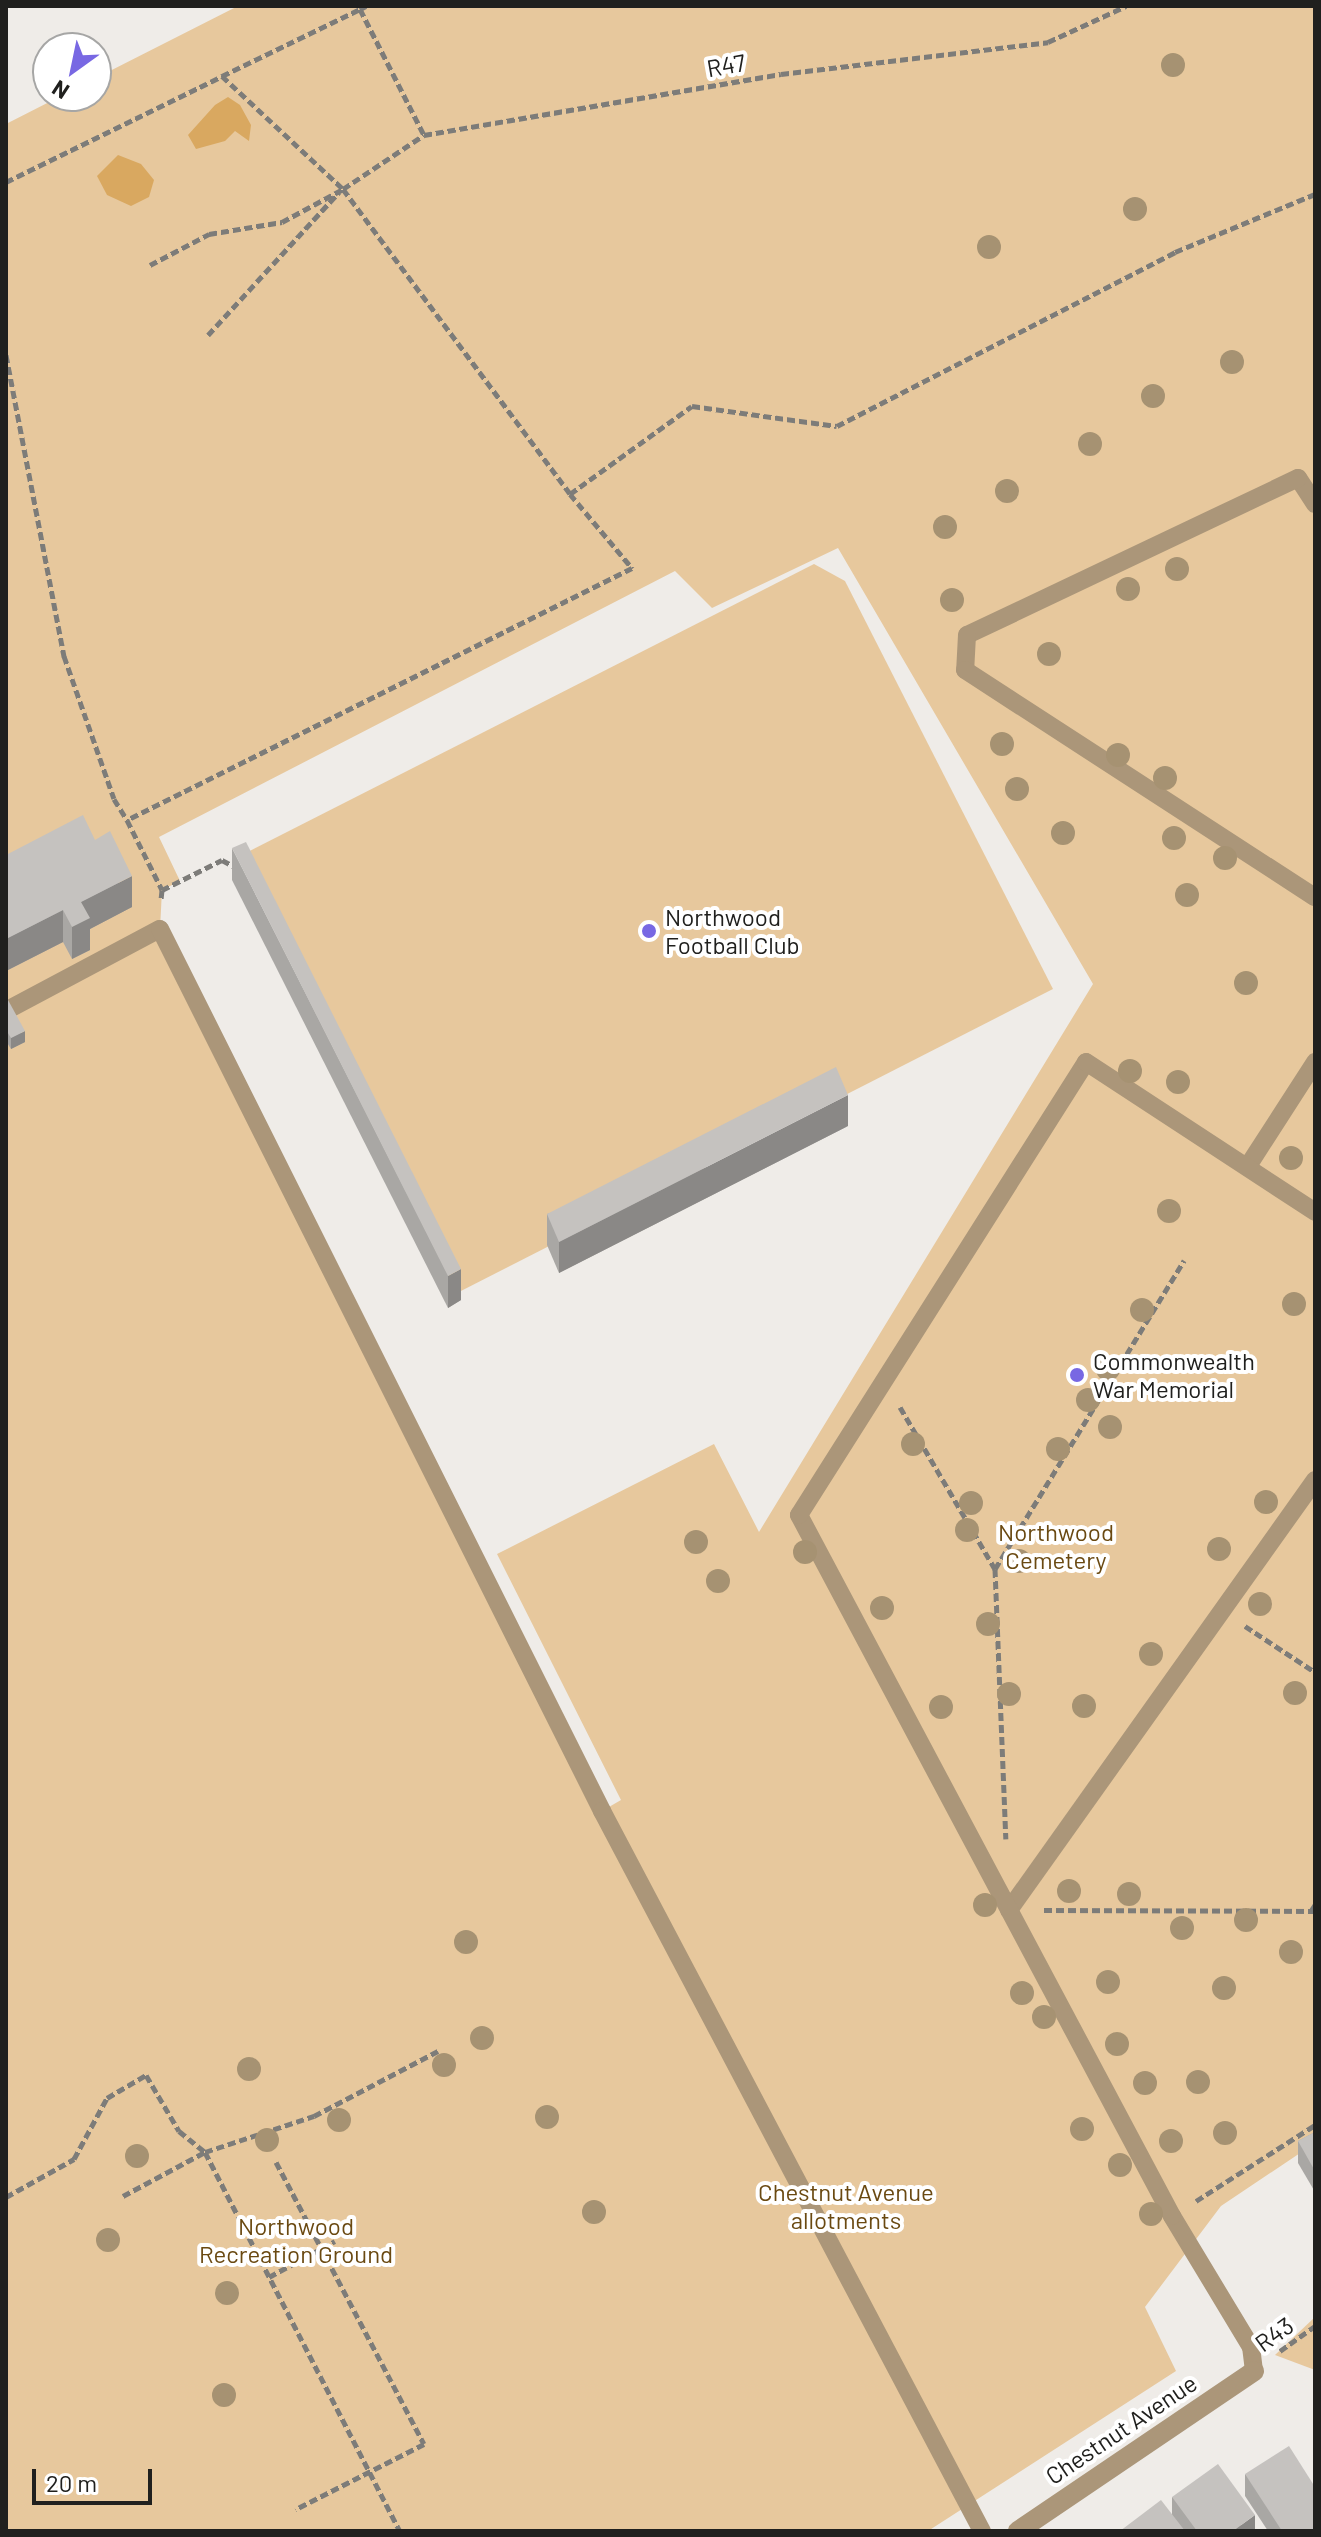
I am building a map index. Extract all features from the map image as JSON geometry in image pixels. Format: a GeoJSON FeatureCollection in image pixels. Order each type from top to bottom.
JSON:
{"type":"FeatureCollection","features":[{"type":"Feature","properties":{"kind":"street","name":"Chestnut Avenue"},"geometry":{"type":"LineString","coordinates":[[1018,2531],[1254,2371]]}},
{"type":"Feature","properties":{"kind":"lane"},"geometry":{"type":"LineString","coordinates":[[1315,504],[1298,478],[967,635],[965,670],[1315,897]]}},
{"type":"Feature","properties":{"kind":"lane"},"geometry":{"type":"LineString","coordinates":[[13,1007],[160,929],[602,1811],[982,2531]]}},
{"type":"Feature","properties":{"kind":"lane"},"geometry":{"type":"LineString","coordinates":[[1254,2371],[1251,2347],[1172,2216],[799,1515],[1086,1062],[1315,1212]]}},
{"type":"Feature","properties":{"kind":"lane"},"geometry":{"type":"LineString","coordinates":[[1248,1166],[1315,1062]]}},
{"type":"Feature","properties":{"kind":"lane"},"geometry":{"type":"LineString","coordinates":[[1009,1910],[1315,1480]]}},
{"type":"Feature","properties":{"kind":"path","name":"R47"},"geometry":{"type":"LineString","coordinates":[[343,189],[424,135],[781,74],[1048,42],[1126,6]]}},
{"type":"Feature","properties":{"kind":"path"},"geometry":{"type":"LineString","coordinates":[[6,182],[363,8],[424,135]]}},
{"type":"Feature","properties":{"kind":"path"},"geometry":{"type":"LineString","coordinates":[[127,820],[632,568],[570,494],[343,189],[222,76]]}},
{"type":"Feature","properties":{"kind":"path"},"geometry":{"type":"LineString","coordinates":[[150,265],[209,234],[282,222],[343,189]]}},
{"type":"Feature","properties":{"kind":"path"},"geometry":{"type":"LineString","coordinates":[[208,335],[343,189]]}},
{"type":"Feature","properties":{"kind":"path"},"geometry":{"type":"LineString","coordinates":[[570,494],[692,406],[837,426],[1175,252],[1315,194]]}},
{"type":"Feature","properties":{"kind":"path"},"geometry":{"type":"LineString","coordinates":[[6,355],[64,656],[114,799],[162,890],[160,929]]}},
{"type":"Feature","properties":{"kind":"path"},"geometry":{"type":"LineString","coordinates":[[162,890],[222,860],[245,873]]}},
{"type":"Feature","properties":{"kind":"path"},"geometry":{"type":"LineString","coordinates":[[995,1569],[1184,1260]]}},
{"type":"Feature","properties":{"kind":"path"},"geometry":{"type":"LineString","coordinates":[[884,1379],[995,1569],[1007,1848]]}},
{"type":"Feature","properties":{"kind":"path"},"geometry":{"type":"LineString","coordinates":[[1224,1612],[1315,1672]]}},
{"type":"Feature","properties":{"kind":"path"},"geometry":{"type":"LineString","coordinates":[[1009,1910],[1313,1911],[1315,1905]]}},
{"type":"Feature","properties":{"kind":"path"},"geometry":{"type":"LineString","coordinates":[[123,2196],[205,2152],[314,2116],[438,2051]]}},
{"type":"Feature","properties":{"kind":"path"},"geometry":{"type":"LineString","coordinates":[[6,2197],[74,2159],[107,2098],[146,2075],[179,2131],[205,2152],[400,2531]]}},
{"type":"Feature","properties":{"kind":"path"},"geometry":{"type":"LineString","coordinates":[[1172,2216],[1315,2125]]}},
{"type":"Feature","properties":{"kind":"path"},"geometry":{"type":"LineString","coordinates":[[276,2162],[424,2444],[296,2509]]}},
{"type":"Feature","properties":{"kind":"path"},"geometry":{"type":"LineString","coordinates":[[269,2277],[335,2241]]}},
{"type":"Feature","properties":{"kind":"path","name":"R43"},"geometry":{"type":"LineString","coordinates":[[1254,2371],[1315,2326]]}},
{"type":"Feature","properties":{"kind":"green space"},"geometry":{"type":"Polygon","coordinates":[[[238,6],[1315,6],[1315,2143],[1221,2206],[1145,2307],[1176,2371],[928,2531],[6,2531],[6,124],[32,111],[112,112],[112,70],[238,6]],[[838,548],[712,608],[675,571],[159,837],[180,881],[162,890],[160,929],[602,1811],[621,1800],[497,1554],[714,1444],[759,1532],[1093,984],[838,548]]]}},
{"type":"Feature","properties":{"kind":"green space","name":"Northwood Football Club"},"geometry":{"type":"Polygon","coordinates":[[[814,564],[845,581],[1053,989],[457,1293],[238,857],[814,564]]]}},
{"type":"Feature","properties":{"kind":"green space"},"geometry":{"type":"Polygon","coordinates":[[[1315,2317],[1315,2370],[1275,2355],[1315,2317]]]}},
{"type":"Feature","properties":{"kind":"shaded area"},"geometry":{"type":"Polygon","coordinates":[[[228,97],[240,105],[251,125],[249,141],[235,131],[225,141],[196,149],[188,135],[215,105],[228,97]]]}},
{"type":"Feature","properties":{"kind":"shaded area"},"geometry":{"type":"Polygon","coordinates":[[[118,155],[141,164],[154,180],[149,197],[131,206],[107,195],[97,176],[118,155]]]}},
{"type":"Feature","properties":{"kind":"building"},"geometry":{"type":"Polygon","coordinates":[[[83,815],[95,840],[110,831],[132,876],[81,902],[90,918],[72,927],[63,910],[6,939],[6,855],[83,815]]]}},
{"type":"Feature","properties":{"kind":"building"},"geometry":{"type":"Polygon","coordinates":[[[246,842],[461,1269],[448,1276],[232,848],[246,842]]]}},
{"type":"Feature","properties":{"kind":"building"},"geometry":{"type":"Polygon","coordinates":[[[8,1000],[25,1031],[11,1038],[6,1030],[8,1000]]]}},
{"type":"Feature","properties":{"kind":"building"},"geometry":{"type":"Polygon","coordinates":[[[836,1067],[848,1095],[559,1242],[547,1214],[836,1067]]]}},
{"type":"Feature","properties":{"kind":"building"},"geometry":{"type":"Polygon","coordinates":[[[1315,2132],[1315,2171],[1298,2141],[1315,2132]]]}},
{"type":"Feature","properties":{"kind":"building"},"geometry":{"type":"Polygon","coordinates":[[[1289,2446],[1315,2487],[1315,2531],[1282,2531],[1245,2474],[1289,2446]]]}},
{"type":"Feature","properties":{"kind":"building"},"geometry":{"type":"Polygon","coordinates":[[[1218,2464],[1255,2515],[1233,2531],[1197,2531],[1172,2497],[1218,2464]]]}},
{"type":"Feature","properties":{"kind":"building"},"geometry":{"type":"Polygon","coordinates":[[[1161,2500],[1185,2531],[1120,2531],[1161,2500]]]}},
{"type":"Feature","properties":{"kind":"place","name":"Northwood Football Club"},"geometry":{"type":"Point","coordinates":[649,931]}},
{"type":"Feature","properties":{"kind":"place","name":"Commonwealth War Memorial"},"geometry":{"type":"Point","coordinates":[1077,1375]}},
{"type":"Feature","properties":{"kind":"park label","name":"Northwood Cemetery"},"geometry":{"type":"Point","coordinates":[1056,1546]}},
{"type":"Feature","properties":{"kind":"park label","name":"Chestnut Avenue allotments"},"geometry":{"type":"Point","coordinates":[846,2206]}},
{"type":"Feature","properties":{"kind":"park label","name":"Northwood Recreation Ground"},"geometry":{"type":"Point","coordinates":[296,2240]}}]}
